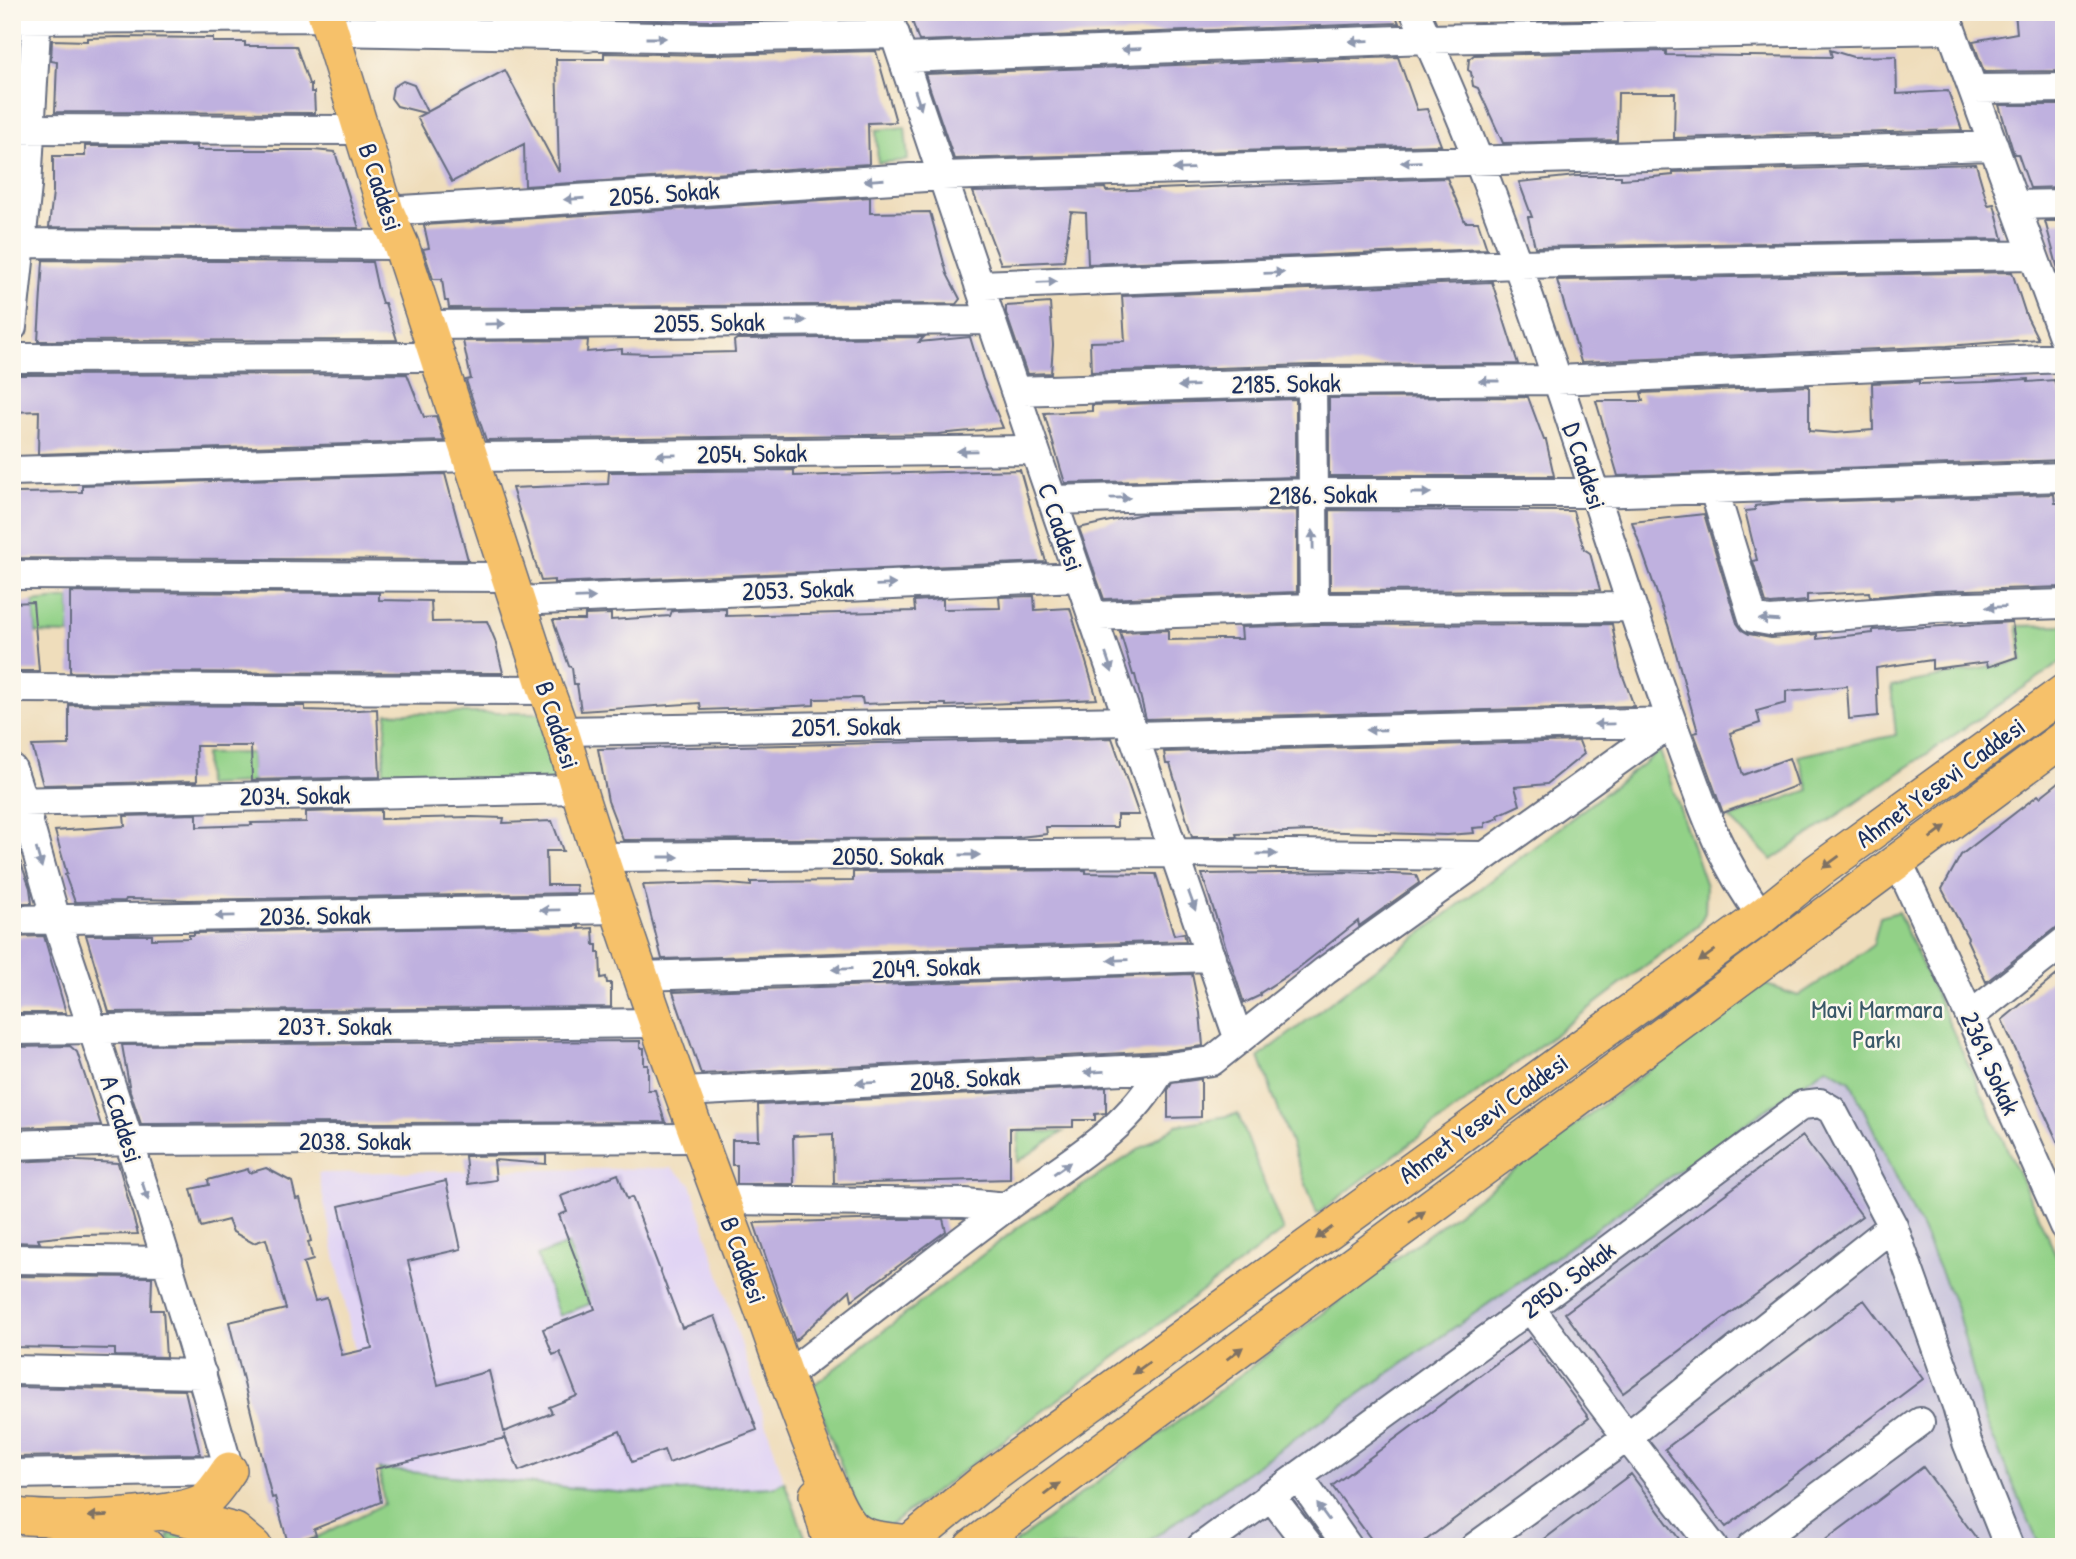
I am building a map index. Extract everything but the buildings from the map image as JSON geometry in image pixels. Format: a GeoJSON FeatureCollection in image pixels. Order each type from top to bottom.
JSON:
{"type":"FeatureCollection","features":[{"type":"Feature","properties":{"kind":"main road","name":"B Caddesi"},"geometry":{"type":"LineString","coordinates":[[328,20],[386,211],[401,245],[546,691],[563,731],[601,858],[697,1138],[806,1433],[841,1513],[850,1525],[867,1536],[906,1545]]}},
{"type":"Feature","properties":{"kind":"main road","name":"Ahmet Yesevi Caddesi"},"geometry":{"type":"LineString","coordinates":[[906,1545],[982,1483],[1762,916],[2064,692]]}},
{"type":"Feature","properties":{"kind":"main road","name":"Ahmet Yesevi Caddesi"},"geometry":{"type":"LineString","coordinates":[[988,1541],[1783,944],[2064,738]]}},
{"type":"Feature","properties":{"kind":"main road"},"geometry":{"type":"LineString","coordinates":[[1510,1148],[1514,1133],[1740,967],[1762,916],[1783,944]]}},
{"type":"Feature","properties":{"kind":"main road","name":"B Caddesi"},"geometry":{"type":"LineString","coordinates":[[806,1433],[808,1462],[832,1547]]}},
{"type":"Feature","properties":{"kind":"main road"},"geometry":{"type":"LineString","coordinates":[[12,1515],[42,1519],[166,1513],[205,1500],[229,1470]]}},
{"type":"Feature","properties":{"kind":"main road"},"geometry":{"type":"LineString","coordinates":[[953,1547],[982,1483]]}},
{"type":"Feature","properties":{"kind":"main road"},"geometry":{"type":"LineString","coordinates":[[166,1513],[235,1531],[254,1547]]}},
{"type":"Feature","properties":{"kind":"main road"},"geometry":{"type":"LineString","coordinates":[[58,1547],[94,1540],[122,1540],[147,1547]]}},
{"type":"Feature","properties":{"kind":"street","name":"D Caddesi"},"geometry":{"type":"LineString","coordinates":[[1415,12],[1479,160],[1517,264],[1632,607],[1713,835],[1762,916]]}},
{"type":"Feature","properties":{"kind":"street"},"geometry":{"type":"LineString","coordinates":[[12,327],[29,17],[328,20],[453,32],[586,25],[712,38],[895,35],[1427,39],[1948,21],[2062,327]]}},
{"type":"Feature","properties":{"kind":"street","name":"C Caddesi"},"geometry":{"type":"LineString","coordinates":[[895,35],[978,285],[1239,1040]]}},
{"type":"Feature","properties":{"kind":"street"},"geometry":{"type":"LineString","coordinates":[[1974,89],[2064,88]]}},
{"type":"Feature","properties":{"kind":"street"},"geometry":{"type":"LineString","coordinates":[[21,129],[363,130]]}},
{"type":"Feature","properties":{"kind":"street","name":"2056. Sokak"},"geometry":{"type":"LineString","coordinates":[[386,211],[942,176],[1994,146]]}},
{"type":"Feature","properties":{"kind":"street"},"geometry":{"type":"LineString","coordinates":[[2015,205],[2064,204]]}},
{"type":"Feature","properties":{"kind":"street"},"geometry":{"type":"LineString","coordinates":[[17,243],[401,245]]}},
{"type":"Feature","properties":{"kind":"street"},"geometry":{"type":"LineString","coordinates":[[978,285],[1517,264],[2033,255]]}},
{"type":"Feature","properties":{"kind":"street","name":"2055. Sokak"},"geometry":{"type":"LineString","coordinates":[[427,325],[991,320]]}},
{"type":"Feature","properties":{"kind":"street"},"geometry":{"type":"LineString","coordinates":[[12,358],[437,357]]}},
{"type":"Feature","properties":{"kind":"street","name":"2185. Sokak"},"geometry":{"type":"LineString","coordinates":[[1015,391],[1312,382],[1557,380],[2064,359]]}},
{"type":"Feature","properties":{"kind":"street"},"geometry":{"type":"LineString","coordinates":[[1312,382],[1314,608]]}},
{"type":"Feature","properties":{"kind":"street","name":"2054. Sokak"},"geometry":{"type":"LineString","coordinates":[[12,471],[469,457],[1035,450]]}},
{"type":"Feature","properties":{"kind":"street","name":"2186. Sokak"},"geometry":{"type":"LineString","coordinates":[[1052,500],[1312,493],[1594,493],[2064,477]]}},
{"type":"Feature","properties":{"kind":"street"},"geometry":{"type":"LineString","coordinates":[[1714,490],[1753,618],[1770,621],[1936,608],[2064,604]]}},
{"type":"Feature","properties":{"kind":"street","name":"2053. Sokak"},"geometry":{"type":"LineString","coordinates":[[12,575],[513,589],[1079,577]]}},
{"type":"Feature","properties":{"kind":"street"},"geometry":{"type":"LineString","coordinates":[[1093,616],[1314,608],[1632,607]]}},
{"type":"Feature","properties":{"kind":"street"},"geometry":{"type":"LineString","coordinates":[[12,688],[546,691]]}},
{"type":"Feature","properties":{"kind":"street","name":"2051. Sokak"},"geometry":{"type":"LineString","coordinates":[[563,731],[1131,729],[1672,722]]}},
{"type":"Feature","properties":{"kind":"street","name":"2048. Sokak"},"geometry":{"type":"LineString","coordinates":[[683,1091],[1162,1068],[1212,1061],[1325,971],[1672,722]]}},
{"type":"Feature","properties":{"kind":"street","name":"A Caddesi"},"geometry":{"type":"LineString","coordinates":[[12,769],[18,801],[94,1027],[168,1261],[229,1470]]}},
{"type":"Feature","properties":{"kind":"street","name":"2034. Sokak"},"geometry":{"type":"LineString","coordinates":[[18,801],[579,789]]}},
{"type":"Feature","properties":{"kind":"street","name":"2050. Sokak"},"geometry":{"type":"LineString","coordinates":[[601,858],[1174,853],[1483,856]]}},
{"type":"Feature","properties":{"kind":"street","name":"2369. Sokak"},"geometry":{"type":"LineString","coordinates":[[1898,862],[1970,1016],[2055,1176],[2064,1226]]}},
{"type":"Feature","properties":{"kind":"street","name":"2036. Sokak"},"geometry":{"type":"LineString","coordinates":[[12,919],[619,909]]}},
{"type":"Feature","properties":{"kind":"street"},"geometry":{"type":"LineString","coordinates":[[1970,1016],[2064,942]]}},
{"type":"Feature","properties":{"kind":"street","name":"2049. Sokak"},"geometry":{"type":"LineString","coordinates":[[641,976],[1211,957]]}},
{"type":"Feature","properties":{"kind":"street","name":"2037. Sokak"},"geometry":{"type":"LineString","coordinates":[[12,1030],[94,1027],[657,1023]]}},
{"type":"Feature","properties":{"kind":"street"},"geometry":{"type":"LineString","coordinates":[[786,1376],[1006,1207],[1121,1123],[1148,1094],[1162,1068]]}},
{"type":"Feature","properties":{"kind":"street","name":"2950. Sokak"},"geometry":{"type":"LineString","coordinates":[[1201,1547],[1530,1308],[1802,1105],[1820,1103],[1832,1110],[1893,1226]]}},
{"type":"Feature","properties":{"kind":"street","name":"2038. Sokak"},"geometry":{"type":"LineString","coordinates":[[12,1144],[697,1138]]}},
{"type":"Feature","properties":{"kind":"street"},"geometry":{"type":"LineString","coordinates":[[722,1200],[965,1203],[1006,1207]]}},
{"type":"Feature","properties":{"kind":"street"},"geometry":{"type":"LineString","coordinates":[[1475,1547],[1627,1437],[1893,1226],[1957,1406],[1967,1443],[2009,1547]]}},
{"type":"Feature","properties":{"kind":"street"},"geometry":{"type":"LineString","coordinates":[[12,1259],[168,1261]]}},
{"type":"Feature","properties":{"kind":"street"},"geometry":{"type":"LineString","coordinates":[[1530,1308],[1713,1547]]}},
{"type":"Feature","properties":{"kind":"street"},"geometry":{"type":"LineString","coordinates":[[12,1370],[202,1374]]}},
{"type":"Feature","properties":{"kind":"street"},"geometry":{"type":"LineString","coordinates":[[1751,1547],[1920,1422]]}},
{"type":"Feature","properties":{"kind":"street"},"geometry":{"type":"LineString","coordinates":[[12,1474],[229,1470]]}},
{"type":"Feature","properties":{"kind":"street"},"geometry":{"type":"LineString","coordinates":[[1298,1476],[1349,1547]]}},
{"type":"Feature","properties":{"kind":"street"},"geometry":{"type":"LineString","coordinates":[[1270,1495],[1310,1547]]}},
{"type":"Feature","properties":{"kind":"shaded area"},"geometry":{"type":"Polygon","coordinates":[[[1827,1067],[1850,1081],[1922,1230],[1957,1310],[1986,1422],[2040,1547],[1140,1547],[1827,1067]]]}},
{"type":"Feature","properties":{"kind":"shaded area"},"geometry":{"type":"Polygon","coordinates":[[[672,1168],[691,1184],[784,1481],[774,1487],[626,1493],[379,1469],[318,1173],[672,1168]]]}},
{"type":"Feature","properties":{"kind":"green space"},"geometry":{"type":"Polygon","coordinates":[[[342,12],[569,12],[569,26],[346,31],[342,12]]]}},
{"type":"Feature","properties":{"kind":"green space"},"geometry":{"type":"Polygon","coordinates":[[[905,127],[908,160],[878,163],[876,130],[905,127]]]}},
{"type":"Feature","properties":{"kind":"green space"},"geometry":{"type":"Polygon","coordinates":[[[70,598],[70,634],[36,633],[33,602],[70,598]]]}},
{"type":"Feature","properties":{"kind":"green space"},"geometry":{"type":"Polygon","coordinates":[[[2064,625],[2064,660],[1772,860],[1729,818],[1809,790],[1798,756],[1896,735],[1891,686],[2022,661],[2017,626],[2064,625]]]}},
{"type":"Feature","properties":{"kind":"green space"},"geometry":{"type":"Polygon","coordinates":[[[387,713],[546,713],[571,784],[382,789],[387,713]]]}},
{"type":"Feature","properties":{"kind":"green space"},"geometry":{"type":"Polygon","coordinates":[[[1660,751],[1706,886],[1705,913],[1698,926],[1317,1214],[1259,1057],[1660,751]]]}},
{"type":"Feature","properties":{"kind":"green space"},"geometry":{"type":"Polygon","coordinates":[[[251,753],[253,783],[206,785],[205,754],[251,753]]]}},
{"type":"Feature","properties":{"kind":"green space","name":"Mavi Marmara Parkı"},"geometry":{"type":"Polygon","coordinates":[[[1898,912],[2064,1272],[2064,1547],[2040,1547],[1986,1422],[1957,1310],[1922,1230],[1850,1081],[1827,1067],[1140,1547],[1014,1547],[1015,1543],[1764,984],[1798,996],[1873,945],[1880,917],[1898,912]]]}},
{"type":"Feature","properties":{"kind":"green space"},"geometry":{"type":"Polygon","coordinates":[[[1238,1114],[1283,1231],[891,1525],[862,1522],[812,1386],[1020,1226],[1177,1125],[1238,1114]]]}},
{"type":"Feature","properties":{"kind":"green space"},"geometry":{"type":"Polygon","coordinates":[[[1019,1131],[1063,1132],[1017,1162],[1019,1131]]]}},
{"type":"Feature","properties":{"kind":"green space"},"geometry":{"type":"Polygon","coordinates":[[[568,1244],[590,1304],[559,1316],[537,1256],[568,1244]]]}},
{"type":"Feature","properties":{"kind":"green space"},"geometry":{"type":"Polygon","coordinates":[[[379,1469],[626,1493],[774,1487],[784,1481],[809,1547],[297,1547],[384,1504],[379,1469]]]}},
{"type":"Feature","properties":{"kind":"green space"},"geometry":{"type":"Polygon","coordinates":[[[169,1534],[230,1547],[183,1547],[168,1539],[169,1534]]]}}]}
